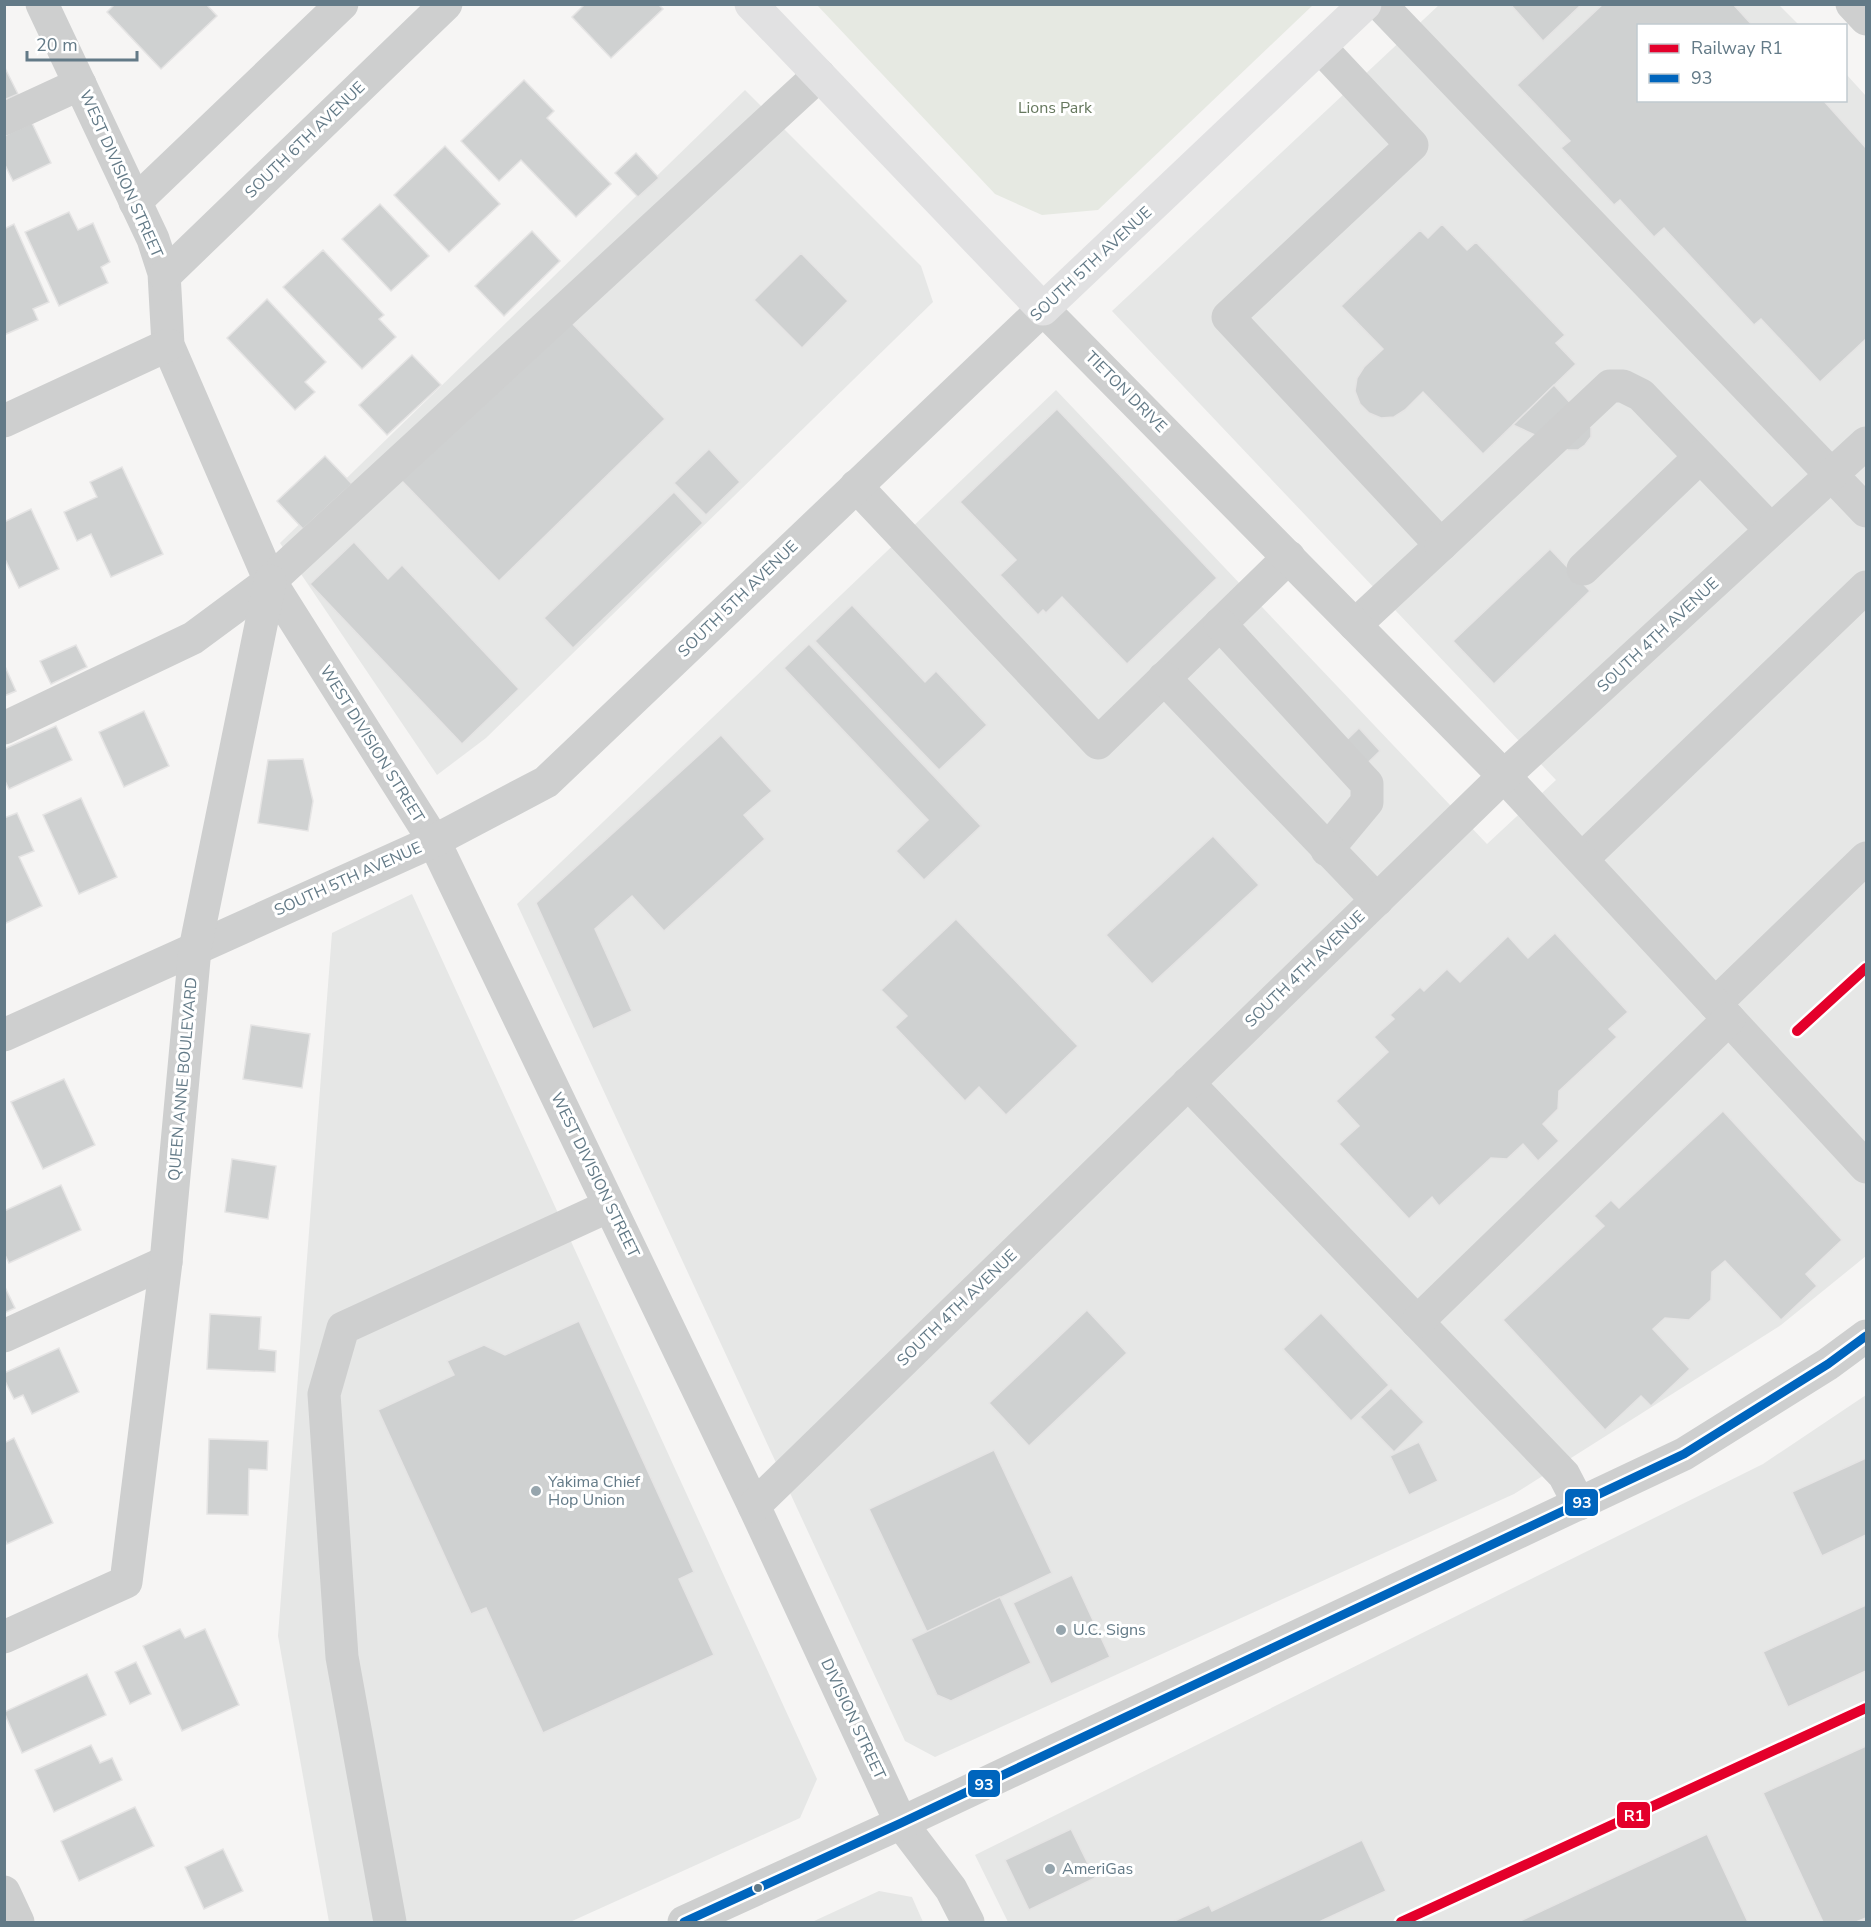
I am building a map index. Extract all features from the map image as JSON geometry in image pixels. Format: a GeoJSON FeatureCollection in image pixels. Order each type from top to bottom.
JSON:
{"type":"FeatureCollection","features":[{"type":"Feature","properties":{"kind":"main road","name":"TIETON DRIVE"},"geometry":{"type":"LineString","coordinates":[[751,4],[1043,309]]}},
{"type":"Feature","properties":{"kind":"main road","name":"SOUTH 5TH AVENUE"},"geometry":{"type":"LineString","coordinates":[[1043,309],[1365,4]]}},
{"type":"Feature","properties":{"kind":"street","name":"WEST DIVISION STREET"},"geometry":{"type":"LineString","coordinates":[[42,4],[153,239],[165,275],[168,345],[270,581],[434,841],[753,1506]]}},
{"type":"Feature","properties":{"kind":"street"},"geometry":{"type":"LineString","coordinates":[[135,202],[342,4]]}},
{"type":"Feature","properties":{"kind":"street","name":"SOUTH 6TH AVENUE"},"geometry":{"type":"LineString","coordinates":[[165,275],[446,4]]}},
{"type":"Feature","properties":{"kind":"street"},"geometry":{"type":"LineString","coordinates":[[1380,4],[1866,511]]}},
{"type":"Feature","properties":{"kind":"street"},"geometry":{"type":"LineString","coordinates":[[1852,4],[1866,19]]}},
{"type":"Feature","properties":{"kind":"street"},"geometry":{"type":"LineString","coordinates":[[1320,47],[1412,145],[1228,317],[1442,544]]}},
{"type":"Feature","properties":{"kind":"street"},"geometry":{"type":"LineString","coordinates":[[4,728],[193,638],[270,581],[819,75]]}},
{"type":"Feature","properties":{"kind":"street"},"geometry":{"type":"LineString","coordinates":[[4,119],[80,84]]}},
{"type":"Feature","properties":{"kind":"street","name":"SOUTH 5TH AVENUE"},"geometry":{"type":"LineString","coordinates":[[4,1035],[434,841],[546,782],[1043,309]]}},
{"type":"Feature","properties":{"kind":"street","name":"TIETON DRIVE"},"geometry":{"type":"LineString","coordinates":[[1043,309],[1504,776],[1866,1167]]}},
{"type":"Feature","properties":{"kind":"street"},"geometry":{"type":"LineString","coordinates":[[4,422],[168,345]]}},
{"type":"Feature","properties":{"kind":"street"},"geometry":{"type":"LineString","coordinates":[[1355,626],[1610,387],[1623,386],[1641,395],[1771,530]]}},
{"type":"Feature","properties":{"kind":"street","name":"SOUTH 4TH AVENUE"},"geometry":{"type":"LineString","coordinates":[[753,1506],[1504,776],[1866,443]]}},
{"type":"Feature","properties":{"kind":"street"},"geometry":{"type":"LineString","coordinates":[[1583,569],[1700,457]]}},
{"type":"Feature","properties":{"kind":"street"},"geometry":{"type":"LineString","coordinates":[[856,486],[1098,743],[1289,557]]}},
{"type":"Feature","properties":{"kind":"street","name":"QUEEN ANNE BOULEVARD"},"geometry":{"type":"LineString","coordinates":[[4,1637],[126,1582],[166,1262],[195,949],[270,581]]}},
{"type":"Feature","properties":{"kind":"street"},"geometry":{"type":"LineString","coordinates":[[1581,859],[1866,587]]}},
{"type":"Feature","properties":{"kind":"street"},"geometry":{"type":"LineString","coordinates":[[1220,624],[1367,783],[1367,802],[1327,850]]}},
{"type":"Feature","properties":{"kind":"street"},"geometry":{"type":"LineString","coordinates":[[1164,678],[1377,900]]}},
{"type":"Feature","properties":{"kind":"street"},"geometry":{"type":"LineString","coordinates":[[1417,1322],[1722,1012],[1866,858]]}},
{"type":"Feature","properties":{"kind":"street"},"geometry":{"type":"LineString","coordinates":[[1188,1083],[1564,1475],[1579,1504]]}},
{"type":"Feature","properties":{"kind":"street"},"geometry":{"type":"LineString","coordinates":[[390,1923],[342,1657],[324,1394],[343,1328],[609,1206]]}},
{"type":"Feature","properties":{"kind":"street"},"geometry":{"type":"LineString","coordinates":[[4,1336],[166,1262]]}},
{"type":"Feature","properties":{"kind":"street"},"geometry":{"type":"LineString","coordinates":[[684,1923],[1684,1454],[1828,1364],[1866,1336]]}},
{"type":"Feature","properties":{"kind":"street","name":"DIVISION STREET"},"geometry":{"type":"LineString","coordinates":[[753,1506],[901,1823],[951,1889],[968,1923]]}},
{"type":"Feature","properties":{"kind":"street"},"geometry":{"type":"LineString","coordinates":[[4,1892],[18,1923]]}},
{"type":"Feature","properties":{"kind":"shaded area"},"geometry":{"type":"Polygon","coordinates":[[[1439,5],[1779,5],[1798,24],[1637,24],[1637,102],[1847,102],[1847,75],[1866,96],[1866,1256],[1781,1325],[1514,1494],[935,1757],[905,1741],[517,904],[1056,390],[1487,844],[1556,780],[1112,311],[1439,5]]]}},
{"type":"Feature","properties":{"kind":"shaded area"},"geometry":{"type":"Polygon","coordinates":[[[745,90],[921,266],[933,302],[486,738],[437,775],[280,543],[745,90]]]}},
{"type":"Feature","properties":{"kind":"shaded area"},"geometry":{"type":"Polygon","coordinates":[[[412,894],[817,1779],[800,1818],[570,1922],[329,1922],[278,1636],[332,933],[412,894]]]}},
{"type":"Feature","properties":{"kind":"shaded area"},"geometry":{"type":"Polygon","coordinates":[[[1866,1395],[1866,1922],[1008,1922],[975,1855],[1763,1464],[1866,1395]]]}},
{"type":"Feature","properties":{"kind":"shaded area"},"geometry":{"type":"Polygon","coordinates":[[[879,1891],[912,1897],[923,1922],[812,1922],[879,1891]]]}},
{"type":"Feature","properties":{"kind":"green space","name":"Lions Park"},"geometry":{"type":"Polygon","coordinates":[[[817,5],[1313,5],[1098,210],[1042,215],[995,194],[817,5]]]}},
{"type":"Feature","properties":{"kind":"building"},"geometry":{"type":"Polygon","coordinates":[[[115,4],[206,4],[217,16],[161,69],[107,12],[115,4]]]}},
{"type":"Feature","properties":{"kind":"building"},"geometry":{"type":"Polygon","coordinates":[[[585,4],[658,4],[663,9],[611,58],[572,17],[585,4]]]}},
{"type":"Feature","properties":{"kind":"building"},"geometry":{"type":"Polygon","coordinates":[[[1510,4],[1582,4],[1543,41],[1510,4]]]}},
{"type":"Feature","properties":{"kind":"building"},"geometry":{"type":"Polygon","coordinates":[[[1603,4],[1733,4],[1751,24],[1637,24],[1637,102],[1825,102],[1866,148],[1866,339],[1820,382],[1761,319],[1754,325],[1664,228],[1654,237],[1620,200],[1614,205],[1561,148],[1570,141],[1517,85],[1603,4]]]}},
{"type":"Feature","properties":{"kind":"building"},"geometry":{"type":"Polygon","coordinates":[[[4,66],[18,94],[4,100],[4,66]]]}},
{"type":"Feature","properties":{"kind":"building"},"geometry":{"type":"Polygon","coordinates":[[[524,80],[554,111],[547,118],[611,184],[576,217],[521,160],[499,181],[461,141],[524,80]]]}},
{"type":"Feature","properties":{"kind":"building"},"geometry":{"type":"Polygon","coordinates":[[[32,123],[51,163],[13,181],[4,163],[4,136],[32,123]]]}},
{"type":"Feature","properties":{"kind":"building"},"geometry":{"type":"Polygon","coordinates":[[[445,146],[500,204],[449,252],[394,195],[445,146]]]}},
{"type":"Feature","properties":{"kind":"building"},"geometry":{"type":"Polygon","coordinates":[[[636,153],[659,178],[638,197],[615,173],[636,153]]]}},
{"type":"Feature","properties":{"kind":"building"},"geometry":{"type":"Polygon","coordinates":[[[380,204],[429,256],[391,291],[342,239],[380,204]]]}},
{"type":"Feature","properties":{"kind":"building"},"geometry":{"type":"Polygon","coordinates":[[[69,212],[78,230],[93,223],[110,262],[101,267],[108,283],[59,306],[25,232],[69,212]]]}},
{"type":"Feature","properties":{"kind":"building"},"geometry":{"type":"Polygon","coordinates":[[[14,224],[49,302],[33,309],[38,320],[4,335],[4,229],[14,224]]]}},
{"type":"Feature","properties":{"kind":"building"},"geometry":{"type":"Polygon","coordinates":[[[1442,224],[1467,250],[1476,242],[1565,335],[1556,343],[1576,364],[1483,454],[1423,392],[1405,410],[1394,417],[1381,418],[1369,413],[1360,404],[1355,391],[1357,378],[1364,367],[1383,349],[1341,306],[1420,230],[1428,238],[1442,224]]]}},
{"type":"Feature","properties":{"kind":"building"},"geometry":{"type":"Polygon","coordinates":[[[532,231],[560,261],[504,316],[475,286],[532,231]]]}},
{"type":"Feature","properties":{"kind":"building"},"geometry":{"type":"Polygon","coordinates":[[[323,250],[384,315],[379,319],[396,337],[362,369],[283,287],[323,250]]]}},
{"type":"Feature","properties":{"kind":"building"},"geometry":{"type":"Polygon","coordinates":[[[801,253],[848,301],[802,348],[754,300],[801,253]]]}},
{"type":"Feature","properties":{"kind":"building"},"geometry":{"type":"Polygon","coordinates":[[[267,299],[326,362],[305,382],[315,392],[295,410],[227,338],[267,299]]]}},
{"type":"Feature","properties":{"kind":"building"},"geometry":{"type":"Polygon","coordinates":[[[567,318],[665,419],[499,581],[401,480],[567,318]]]}},
{"type":"Feature","properties":{"kind":"building"},"geometry":{"type":"Polygon","coordinates":[[[412,355],[441,385],[387,435],[359,405],[412,355]]]}},
{"type":"Feature","properties":{"kind":"building"},"geometry":{"type":"Polygon","coordinates":[[[1554,385],[1591,428],[1591,437],[1578,450],[1568,450],[1513,425],[1554,385]]]}},
{"type":"Feature","properties":{"kind":"building"},"geometry":{"type":"Polygon","coordinates":[[[1057,409],[1217,578],[1127,664],[1062,597],[1046,613],[1043,610],[1038,615],[1000,575],[1016,560],[960,502],[1057,409]]]}},
{"type":"Feature","properties":{"kind":"building"},"geometry":{"type":"Polygon","coordinates":[[[709,449],[740,482],[706,515],[674,483],[709,449]]]}},
{"type":"Feature","properties":{"kind":"building"},"geometry":{"type":"Polygon","coordinates":[[[325,456],[352,484],[303,529],[277,501],[325,456]]]}},
{"type":"Feature","properties":{"kind":"building"},"geometry":{"type":"Polygon","coordinates":[[[122,467],[163,554],[111,577],[91,534],[77,541],[64,512],[97,497],[90,482],[122,467]]]}},
{"type":"Feature","properties":{"kind":"building"},"geometry":{"type":"Polygon","coordinates":[[[674,492],[703,523],[573,648],[544,618],[674,492]]]}},
{"type":"Feature","properties":{"kind":"building"},"geometry":{"type":"Polygon","coordinates":[[[31,509],[59,569],[19,588],[4,557],[4,522],[31,509]]]}},
{"type":"Feature","properties":{"kind":"building"},"geometry":{"type":"Polygon","coordinates":[[[354,542],[388,579],[402,565],[519,689],[462,744],[310,584],[354,542]]]}},
{"type":"Feature","properties":{"kind":"building"},"geometry":{"type":"Polygon","coordinates":[[[1550,549],[1590,591],[1494,684],[1453,641],[1550,549]]]}},
{"type":"Feature","properties":{"kind":"building"},"geometry":{"type":"Polygon","coordinates":[[[852,605],[925,682],[936,671],[987,725],[939,770],[815,641],[852,605]]]}},
{"type":"Feature","properties":{"kind":"building"},"geometry":{"type":"Polygon","coordinates":[[[809,644],[981,826],[924,880],[896,851],[928,820],[784,668],[809,644]]]}},
{"type":"Feature","properties":{"kind":"building"},"geometry":{"type":"Polygon","coordinates":[[[76,645],[87,667],[51,684],[40,661],[76,645]]]}},
{"type":"Feature","properties":{"kind":"building"},"geometry":{"type":"Polygon","coordinates":[[[4,664],[16,691],[4,696],[4,664]]]}},
{"type":"Feature","properties":{"kind":"building"},"geometry":{"type":"Polygon","coordinates":[[[144,711],[169,766],[124,787],[99,732],[144,711]]]}},
{"type":"Feature","properties":{"kind":"building"},"geometry":{"type":"Polygon","coordinates":[[[56,726],[72,760],[9,789],[4,779],[4,749],[56,726]]]}},
{"type":"Feature","properties":{"kind":"building"},"geometry":{"type":"Polygon","coordinates":[[[1359,728],[1380,751],[1347,783],[1326,760],[1359,728]]]}},
{"type":"Feature","properties":{"kind":"building"},"geometry":{"type":"Polygon","coordinates":[[[721,735],[772,791],[744,815],[765,839],[664,931],[632,896],[595,929],[632,1011],[593,1029],[536,903],[721,735]]]}},
{"type":"Feature","properties":{"kind":"building"},"geometry":{"type":"Polygon","coordinates":[[[303,759],[313,801],[308,831],[258,823],[268,760],[303,759]]]}},
{"type":"Feature","properties":{"kind":"building"},"geometry":{"type":"Polygon","coordinates":[[[81,798],[117,877],[79,894],[43,815],[81,798]]]}},
{"type":"Feature","properties":{"kind":"building"},"geometry":{"type":"Polygon","coordinates":[[[17,813],[34,851],[19,857],[42,906],[4,924],[4,818],[17,813]]]}},
{"type":"Feature","properties":{"kind":"building"},"geometry":{"type":"Polygon","coordinates":[[[1213,836],[1259,885],[1152,984],[1106,935],[1213,836]]]}},
{"type":"Feature","properties":{"kind":"building"},"geometry":{"type":"Polygon","coordinates":[[[956,919],[1078,1046],[1006,1115],[979,1087],[965,1101],[895,1027],[907,1016],[881,990],[956,919]]]}},
{"type":"Feature","properties":{"kind":"building"},"geometry":{"type":"Polygon","coordinates":[[[1555,933],[1628,1012],[1609,1029],[1617,1037],[1559,1091],[1558,1109],[1543,1124],[1559,1141],[1538,1161],[1523,1144],[1507,1159],[1491,1158],[1439,1206],[1432,1197],[1409,1219],[1339,1144],[1359,1126],[1336,1101],[1388,1052],[1374,1037],[1394,1019],[1390,1015],[1420,987],[1424,991],[1447,969],[1460,982],[1508,936],[1528,958],[1555,933]]]}},
{"type":"Feature","properties":{"kind":"building"},"geometry":{"type":"Polygon","coordinates":[[[251,1025],[310,1034],[302,1088],[243,1079],[251,1025]]]}},
{"type":"Feature","properties":{"kind":"building"},"geometry":{"type":"Polygon","coordinates":[[[64,1079],[95,1145],[43,1169],[11,1102],[64,1079]]]}},
{"type":"Feature","properties":{"kind":"building"},"geometry":{"type":"Polygon","coordinates":[[[1723,1111],[1842,1240],[1806,1274],[1817,1286],[1781,1320],[1725,1261],[1712,1272],[1711,1300],[1689,1320],[1665,1318],[1653,1329],[1690,1369],[1651,1406],[1641,1396],[1605,1430],[1503,1320],[1604,1226],[1594,1216],[1611,1200],[1619,1208],[1723,1111]]]}},
{"type":"Feature","properties":{"kind":"building"},"geometry":{"type":"Polygon","coordinates":[[[232,1159],[276,1166],[268,1219],[225,1212],[232,1159]]]}},
{"type":"Feature","properties":{"kind":"building"},"geometry":{"type":"Polygon","coordinates":[[[61,1185],[81,1230],[9,1263],[4,1253],[4,1211],[61,1185]]]}},
{"type":"Feature","properties":{"kind":"building"},"geometry":{"type":"Polygon","coordinates":[[[4,1285],[15,1308],[4,1313],[4,1285]]]}},
{"type":"Feature","properties":{"kind":"building"},"geometry":{"type":"Polygon","coordinates":[[[1087,1310],[1127,1353],[1029,1446],[989,1403],[1087,1310]]]}},
{"type":"Feature","properties":{"kind":"building"},"geometry":{"type":"Polygon","coordinates":[[[1321,1313],[1389,1385],[1351,1421],[1283,1349],[1321,1313]]]}},
{"type":"Feature","properties":{"kind":"building"},"geometry":{"type":"Polygon","coordinates":[[[210,1314],[261,1317],[259,1349],[276,1351],[275,1372],[207,1369],[210,1314]]]}},
{"type":"Feature","properties":{"kind":"building","name":"Yakima Chief Hop Union"},"geometry":{"type":"Polygon","coordinates":[[[579,1321],[694,1572],[679,1579],[714,1655],[543,1733],[486,1608],[471,1614],[378,1410],[454,1375],[447,1361],[484,1345],[505,1355],[579,1321]]]}},
{"type":"Feature","properties":{"kind":"building"},"geometry":{"type":"Polygon","coordinates":[[[59,1348],[79,1392],[32,1414],[23,1395],[14,1399],[4,1379],[4,1373],[59,1348]]]}},
{"type":"Feature","properties":{"kind":"building"},"geometry":{"type":"Polygon","coordinates":[[[1391,1388],[1424,1422],[1394,1452],[1360,1417],[1391,1388]]]}},
{"type":"Feature","properties":{"kind":"building"},"geometry":{"type":"Polygon","coordinates":[[[14,1438],[53,1523],[7,1544],[4,1537],[4,1443],[14,1438]]]}},
{"type":"Feature","properties":{"kind":"building"},"geometry":{"type":"Polygon","coordinates":[[[209,1439],[268,1441],[267,1470],[249,1469],[248,1515],[207,1514],[209,1439]]]}},
{"type":"Feature","properties":{"kind":"building"},"geometry":{"type":"Polygon","coordinates":[[[1419,1442],[1438,1481],[1409,1495],[1390,1456],[1419,1442]]]}},
{"type":"Feature","properties":{"kind":"building"},"geometry":{"type":"Polygon","coordinates":[[[994,1450],[1052,1573],[927,1632],[869,1509],[994,1450]]]}},
{"type":"Feature","properties":{"kind":"building"},"geometry":{"type":"Polygon","coordinates":[[[1866,1458],[1866,1535],[1822,1556],[1792,1492],[1866,1458]]]}},
{"type":"Feature","properties":{"kind":"building","name":"U.C. Signs"},"geometry":{"type":"Polygon","coordinates":[[[1072,1575],[1110,1657],[1051,1684],[1013,1603],[1072,1575]]]}},
{"type":"Feature","properties":{"kind":"building"},"geometry":{"type":"Polygon","coordinates":[[[1000,1597],[1031,1663],[951,1701],[937,1695],[911,1639],[1000,1597]]]}},
{"type":"Feature","properties":{"kind":"building"},"geometry":{"type":"Polygon","coordinates":[[[1866,1605],[1866,1671],[1788,1707],[1763,1652],[1866,1605]]]}},
{"type":"Feature","properties":{"kind":"building"},"geometry":{"type":"Polygon","coordinates":[[[180,1629],[185,1638],[205,1629],[239,1705],[182,1731],[143,1646],[180,1629]]]}},
{"type":"Feature","properties":{"kind":"building"},"geometry":{"type":"Polygon","coordinates":[[[136,1662],[151,1694],[130,1704],[115,1672],[136,1662]]]}},
{"type":"Feature","properties":{"kind":"building"},"geometry":{"type":"Polygon","coordinates":[[[87,1674],[106,1715],[22,1753],[4,1712],[87,1674]]]}},
{"type":"Feature","properties":{"kind":"building"},"geometry":{"type":"Polygon","coordinates":[[[91,1745],[100,1763],[112,1758],[122,1780],[54,1812],[35,1770],[91,1745]]]}},
{"type":"Feature","properties":{"kind":"building"},"geometry":{"type":"Polygon","coordinates":[[[1866,1746],[1866,1918],[1856,1922],[1823,1922],[1763,1793],[1866,1746]]]}},
{"type":"Feature","properties":{"kind":"building"},"geometry":{"type":"Polygon","coordinates":[[[135,1807],[154,1846],[79,1881],[61,1841],[135,1807]]]}},
{"type":"Feature","properties":{"kind":"building","name":"AmeriGas"},"geometry":{"type":"Polygon","coordinates":[[[1071,1829],[1095,1878],[1029,1910],[1005,1860],[1071,1829]]]}},
{"type":"Feature","properties":{"kind":"building"},"geometry":{"type":"Polygon","coordinates":[[[1707,1834],[1748,1922],[1518,1922],[1707,1834]]]}},
{"type":"Feature","properties":{"kind":"building"},"geometry":{"type":"Polygon","coordinates":[[[1362,1840],[1386,1891],[1319,1922],[1172,1922],[1209,1905],[1212,1911],[1362,1840]]]}},
{"type":"Feature","properties":{"kind":"building"},"geometry":{"type":"Polygon","coordinates":[[[223,1849],[243,1891],[204,1909],[185,1867],[223,1849]]]}},
{"type":"Feature","properties":{"kind":"rail line","name":"R1"},"geometry":{"type":"LineString","coordinates":[[1797,1031],[1866,968]]}},
{"type":"Feature","properties":{"kind":"rail line","name":"R1"},"geometry":{"type":"LineString","coordinates":[[1401,1922],[1866,1708]]}},
{"type":"Feature","properties":{"kind":"transit line","name":"93"},"geometry":{"type":"LineString","coordinates":[[684,1922],[901,1823],[1684,1454],[1828,1364],[1866,1336]]}},
{"type":"Feature","properties":{"kind":"place","name":"Yakima Chief Hop Union"},"geometry":{"type":"Point","coordinates":[536,1491]}},
{"type":"Feature","properties":{"kind":"place","name":"U.C. Signs"},"geometry":{"type":"Point","coordinates":[1061,1630]}},
{"type":"Feature","properties":{"kind":"place","name":"AmeriGas"},"geometry":{"type":"Point","coordinates":[1050,1869]}}]}
